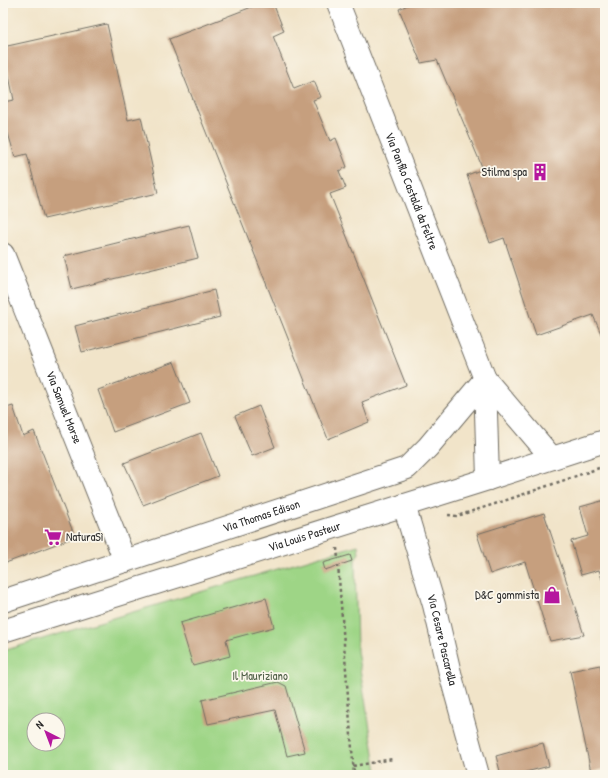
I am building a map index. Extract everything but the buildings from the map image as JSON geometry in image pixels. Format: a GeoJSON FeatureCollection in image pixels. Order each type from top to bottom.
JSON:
{"type":"FeatureCollection","features":[{"type":"Feature","properties":{"kind":"street","name":"Via Panfilo Castaldi da Feltre"},"geometry":{"type":"LineString","coordinates":[[338,3],[485,379],[552,458]]}},
{"type":"Feature","properties":{"kind":"street","name":"Via Samuel Morse"},"geometry":{"type":"LineString","coordinates":[[3,254],[125,561]]}},
{"type":"Feature","properties":{"kind":"street","name":"Via Panfilo Castaldi da Feltre"},"geometry":{"type":"LineString","coordinates":[[485,379],[488,479]]}},
{"type":"Feature","properties":{"kind":"street","name":"Via Thomas Edison"},"geometry":{"type":"LineString","coordinates":[[3,601],[407,468],[428,447],[485,379]]}},
{"type":"Feature","properties":{"kind":"street","name":"Via Louis Pasteur"},"geometry":{"type":"LineString","coordinates":[[3,631],[605,441]]}},
{"type":"Feature","properties":{"kind":"street","name":"Via Cesare Pascarella"},"geometry":{"type":"LineString","coordinates":[[404,505],[434,605],[450,673],[478,775]]}},
{"type":"Feature","properties":{"kind":"path"},"geometry":{"type":"LineString","coordinates":[[337,545],[338,559]]}},
{"type":"Feature","properties":{"kind":"path"},"geometry":{"type":"LineString","coordinates":[[338,565],[354,775]]}},
{"type":"Feature","properties":{"kind":"path"},"geometry":{"type":"LineString","coordinates":[[353,766],[393,759]]}},
{"type":"Feature","properties":{"kind":"green space","name":"Il Mauriziano"},"geometry":{"type":"Polygon","coordinates":[[[358,545],[359,553],[355,559],[357,651],[377,771],[383,775],[3,775],[3,651],[358,545]]]}},
{"type":"Feature","properties":{"kind":"place","name":"Stilma spa"},"geometry":{"type":"Point","coordinates":[540,172]}},
{"type":"Feature","properties":{"kind":"place","name":"NaturaSì"},"geometry":{"type":"Point","coordinates":[53,537]}},
{"type":"Feature","properties":{"kind":"place","name":"D&C gommista"},"geometry":{"type":"Point","coordinates":[552,595]}}]}
